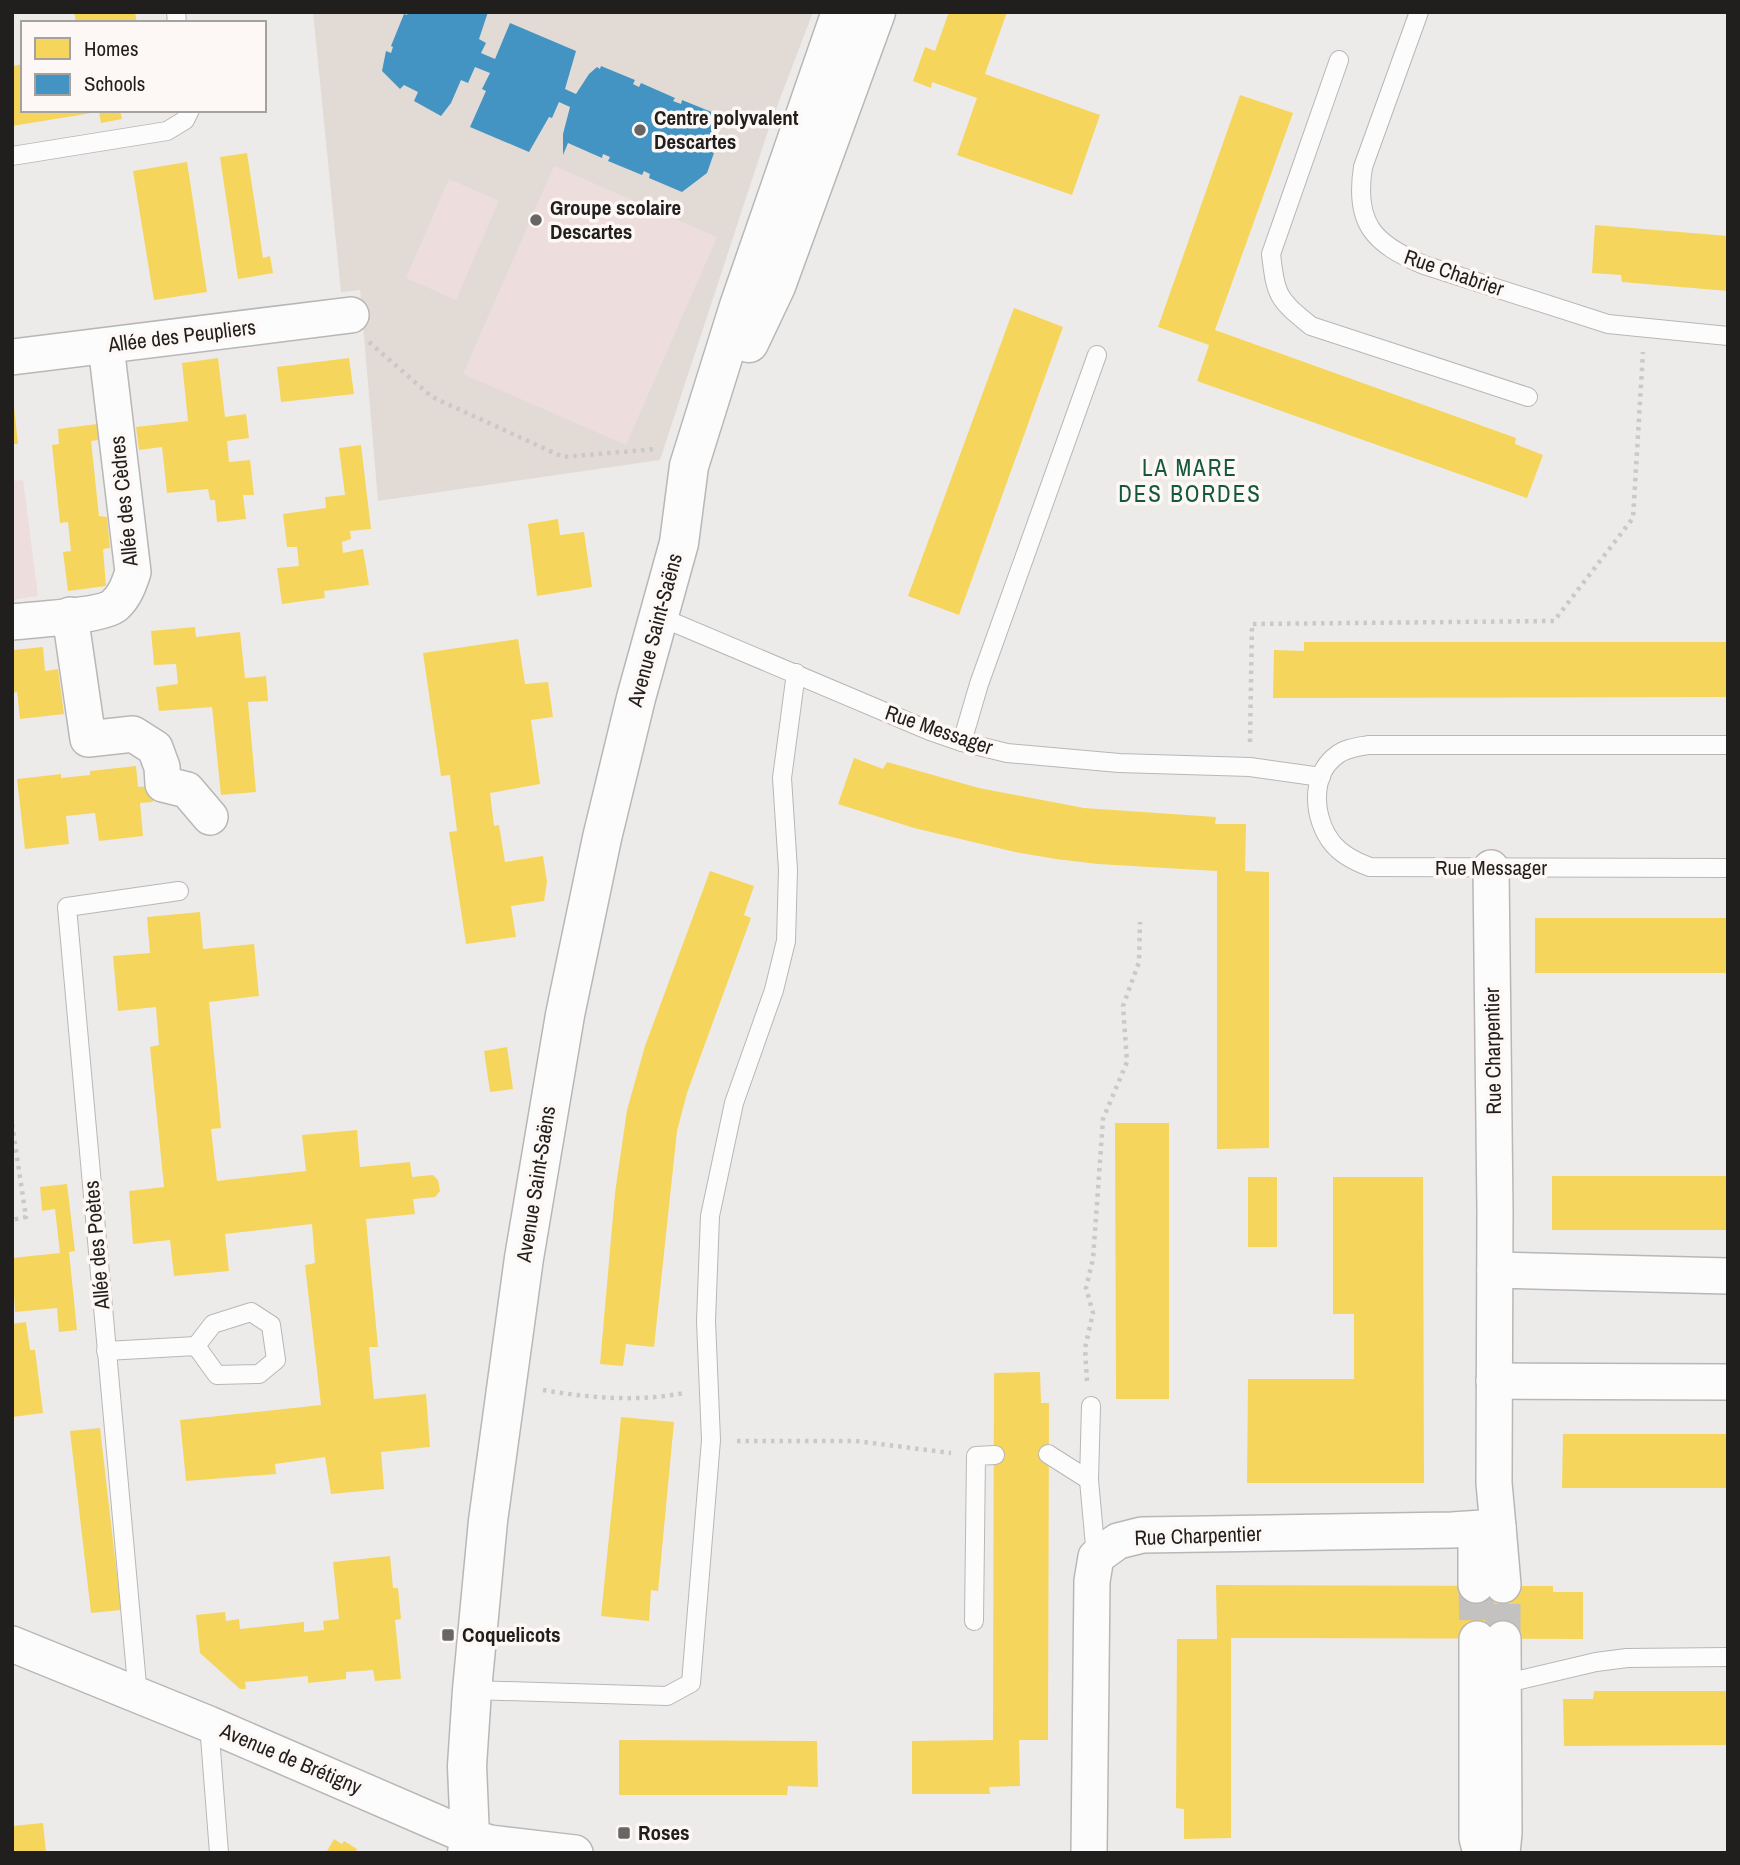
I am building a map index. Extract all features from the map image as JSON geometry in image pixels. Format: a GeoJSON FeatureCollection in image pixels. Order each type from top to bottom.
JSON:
{"type":"FeatureCollection","features":[{"type":"Feature","properties":{"kind":"street","name":"Avenue Saint-Saëns"},"geometry":{"type":"LineString","coordinates":[[679,543],[689,466],[744,293],[841,12]]}},
{"type":"Feature","properties":{"kind":"street","name":"Avenue Saint-Saëns"},"geometry":{"type":"LineString","coordinates":[[468,1845],[467,1766],[488,1521],[524,1258],[565,1015],[602,838],[679,543],[708,477],[749,343],[776,286],[876,12]]}},
{"type":"Feature","properties":{"kind":"street","name":"Allée des Peupliers"},"geometry":{"type":"LineString","coordinates":[[12,357],[345,316]]}},
{"type":"Feature","properties":{"kind":"street","name":"Allée des Cèdres"},"geometry":{"type":"LineString","coordinates":[[12,622],[113,607],[127,590],[133,572],[107,346]]}},
{"type":"Feature","properties":{"kind":"street"},"geometry":{"type":"LineString","coordinates":[[70,615],[88,738],[133,734],[155,748],[162,767],[163,784],[187,790],[210,817]]}},
{"type":"Feature","properties":{"kind":"street","name":"Rue Charpentier"},"geometry":{"type":"LineString","coordinates":[[1490,868],[1495,1270],[1494,1483],[1487,1528],[1490,1585]]}},
{"type":"Feature","properties":{"kind":"street"},"geometry":{"type":"LineString","coordinates":[[1495,1270],[1728,1276]]}},
{"type":"Feature","properties":{"kind":"street"},"geometry":{"type":"LineString","coordinates":[[1494,1381],[1728,1382]]}},
{"type":"Feature","properties":{"kind":"street","name":"Rue Charpentier"},"geometry":{"type":"LineString","coordinates":[[1096,1557],[1118,1541],[1142,1535],[1487,1528]]}},
{"type":"Feature","properties":{"kind":"street"},"geometry":{"type":"LineString","coordinates":[[1089,1853],[1092,1581],[1096,1557]]}},
{"type":"Feature","properties":{"kind":"street"},"geometry":{"type":"LineString","coordinates":[[1482,1853],[1477,1838],[1490,1639],[1503,1684],[1502,1853]]}},
{"type":"Feature","properties":{"kind":"street","name":"Avenue de Brétigny"},"geometry":{"type":"LineString","coordinates":[[12,1644],[209,1724],[468,1845],[490,1843],[575,1853]]}},
{"type":"Feature","properties":{"kind":"lane","name":"Rue Chabrier"},"geometry":{"type":"LineString","coordinates":[[1419,12],[1363,167],[1360,188],[1363,209],[1368,226],[1382,243],[1397,254],[1424,265],[1608,324],[1728,336]]}},
{"type":"Feature","properties":{"kind":"lane"},"geometry":{"type":"LineString","coordinates":[[1339,60],[1271,254],[1274,283],[1284,304],[1311,326],[1528,397]]}},
{"type":"Feature","properties":{"kind":"lane"},"geometry":{"type":"LineString","coordinates":[[12,156],[167,131],[185,120],[189,112]]}},
{"type":"Feature","properties":{"kind":"lane"},"geometry":{"type":"LineString","coordinates":[[962,742],[979,684],[1097,355]]}},
{"type":"Feature","properties":{"kind":"lane","name":"Rue Messager"},"geometry":{"type":"LineString","coordinates":[[658,616],[930,731],[1007,753],[1119,764],[1250,767],[1321,776],[1317,802],[1324,831],[1334,845],[1356,862],[1370,867],[1728,868]]}},
{"type":"Feature","properties":{"kind":"lane"},"geometry":{"type":"LineString","coordinates":[[472,1690],[667,1696],[691,1684],[711,1440],[706,1321],[710,1216],[734,1103],[774,990],[786,940],[788,870],[782,778],[796,673]]}},
{"type":"Feature","properties":{"kind":"lane"},"geometry":{"type":"LineString","coordinates":[[1321,776],[1327,764],[1339,753],[1368,745],[1728,745]]}},
{"type":"Feature","properties":{"kind":"lane","name":"Allée des Poètes"},"geometry":{"type":"LineString","coordinates":[[138,1696],[67,907],[179,891]]}},
{"type":"Feature","properties":{"kind":"lane"},"geometry":{"type":"LineString","coordinates":[[106,1351],[196,1346],[213,1324],[251,1312],[271,1325],[276,1360],[259,1374],[217,1375],[196,1346]]}},
{"type":"Feature","properties":{"kind":"lane"},"geometry":{"type":"LineString","coordinates":[[1091,1406],[1089,1480],[1096,1557]]}},
{"type":"Feature","properties":{"kind":"lane"},"geometry":{"type":"LineString","coordinates":[[1048,1454],[1089,1480]]}},
{"type":"Feature","properties":{"kind":"lane"},"geometry":{"type":"LineString","coordinates":[[974,1621],[986,1455]]}},
{"type":"Feature","properties":{"kind":"lane"},"geometry":{"type":"LineString","coordinates":[[1503,1684],[1596,1662],[1628,1658],[1728,1657]]}},
{"type":"Feature","properties":{"kind":"lane"},"geometry":{"type":"LineString","coordinates":[[209,1724],[219,1853]]}},
{"type":"Feature","properties":{"kind":"path"},"geometry":{"type":"LineString","coordinates":[[345,316],[432,397],[564,457],[656,449],[663,454]]}},
{"type":"Feature","properties":{"kind":"path"},"geometry":{"type":"LineString","coordinates":[[1250,767],[1252,624],[1554,621],[1633,518],[1645,328]]}},
{"type":"Feature","properties":{"kind":"path"},"geometry":{"type":"LineString","coordinates":[[1091,1406],[1087,1388],[1085,1348],[1093,1313],[1086,1288],[1093,1259],[1103,1119],[1127,1062],[1123,1006],[1139,962],[1140,922]]}},
{"type":"Feature","properties":{"kind":"path"},"geometry":{"type":"LineString","coordinates":[[12,1124],[26,1217],[12,1220]]}},
{"type":"Feature","properties":{"kind":"path"},"geometry":{"type":"LineString","coordinates":[[507,1384],[560,1393],[654,1399],[709,1388]]}},
{"type":"Feature","properties":{"kind":"path"},"geometry":{"type":"LineString","coordinates":[[711,1440],[856,1441],[986,1455]]}},
{"type":"Feature","properties":{"kind":"shaded area","name":"Groupe scolaire Descartes"},"geometry":{"type":"Polygon","coordinates":[[[313,12],[813,12],[770,125],[660,460],[378,501],[360,290],[341,292],[313,12]]]}},
{"type":"Feature","properties":{"kind":"shaded area"},"geometry":{"type":"Polygon","coordinates":[[[554,166],[717,237],[626,445],[463,374],[554,166]]]}},
{"type":"Feature","properties":{"kind":"shaded area"},"geometry":{"type":"Polygon","coordinates":[[[449,179],[499,201],[456,300],[406,278],[449,179]]]}},
{"type":"Feature","properties":{"kind":"shaded area"},"geometry":{"type":"Polygon","coordinates":[[[23,480],[38,596],[12,600],[12,481],[23,480]]]}},
{"type":"Feature","properties":{"kind":"building: Homes"},"geometry":{"type":"Polygon","coordinates":[[[74,12],[135,12],[137,21],[76,21],[74,12]]]}},
{"type":"Feature","properties":{"kind":"building: Homes"},"geometry":{"type":"Polygon","coordinates":[[[949,12],[1007,12],[985,74],[1100,115],[1072,195],[957,155],[977,98],[932,82],[931,88],[913,81],[925,47],[935,51],[949,12]]]}},
{"type":"Feature","properties":{"kind":"building: Homes"},"geometry":{"type":"Polygon","coordinates":[[[21,64],[21,112],[92,113],[12,126],[12,66],[21,64]]]}},
{"type":"Feature","properties":{"kind":"building: Homes"},"geometry":{"type":"Polygon","coordinates":[[[1240,95],[1293,113],[1215,330],[1516,438],[1515,444],[1543,455],[1527,498],[1197,381],[1209,345],[1158,327],[1240,95]]]}},
{"type":"Feature","properties":{"kind":"building: Homes"},"geometry":{"type":"Polygon","coordinates":[[[99,112],[120,112],[122,119],[101,123],[99,112]]]}},
{"type":"Feature","properties":{"kind":"building: Homes"},"geometry":{"type":"Polygon","coordinates":[[[247,153],[263,258],[270,256],[273,273],[238,279],[220,157],[247,153]]]}},
{"type":"Feature","properties":{"kind":"building: Homes"},"geometry":{"type":"Polygon","coordinates":[[[187,162],[207,292],[154,300],[133,171],[187,162]]]}},
{"type":"Feature","properties":{"kind":"building: Homes"},"geometry":{"type":"Polygon","coordinates":[[[1595,225],[1728,236],[1728,291],[1622,282],[1621,275],[1592,273],[1595,225]]]}},
{"type":"Feature","properties":{"kind":"building: Homes"},"geometry":{"type":"Polygon","coordinates":[[[1014,308],[1063,327],[959,615],[908,596],[1014,308]]]}},
{"type":"Feature","properties":{"kind":"building: Homes"},"geometry":{"type":"Polygon","coordinates":[[[218,358],[225,417],[246,414],[249,438],[227,441],[229,462],[250,460],[254,495],[243,495],[246,519],[217,522],[215,500],[210,500],[208,489],[167,493],[162,447],[139,450],[136,427],[188,421],[182,363],[218,358]]]}},
{"type":"Feature","properties":{"kind":"building: Homes"},"geometry":{"type":"Polygon","coordinates":[[[349,358],[354,394],[281,402],[277,367],[349,358]]]}},
{"type":"Feature","properties":{"kind":"building: Homes"},"geometry":{"type":"Polygon","coordinates":[[[14,406],[18,444],[12,444],[14,406]]]}},
{"type":"Feature","properties":{"kind":"building: Homes"},"geometry":{"type":"Polygon","coordinates":[[[97,424],[99,440],[91,441],[99,516],[107,517],[110,548],[103,549],[106,586],[68,591],[63,552],[71,551],[68,522],[60,523],[52,445],[59,444],[58,429],[97,424]]]}},
{"type":"Feature","properties":{"kind":"building: Homes"},"geometry":{"type":"Polygon","coordinates":[[[361,445],[371,529],[350,531],[351,539],[342,542],[343,553],[363,549],[369,585],[324,591],[325,598],[282,604],[277,568],[299,566],[297,547],[287,547],[283,514],[326,508],[325,497],[345,495],[339,448],[361,445]]]}},
{"type":"Feature","properties":{"kind":"building: Homes"},"geometry":{"type":"Polygon","coordinates":[[[558,519],[560,535],[584,532],[592,587],[537,596],[528,524],[558,519]]]}},
{"type":"Feature","properties":{"kind":"building: Homes"},"geometry":{"type":"Polygon","coordinates":[[[195,627],[196,637],[240,632],[245,678],[266,676],[268,701],[248,702],[256,792],[221,795],[212,707],[159,711],[156,687],[178,684],[176,664],[154,665],[151,631],[195,627]]]}},
{"type":"Feature","properties":{"kind":"building: Homes"},"geometry":{"type":"Polygon","coordinates":[[[518,639],[525,684],[548,682],[553,717],[531,720],[540,784],[490,793],[494,826],[499,825],[505,862],[543,856],[547,882],[544,901],[511,906],[516,937],[466,944],[449,832],[457,831],[450,775],[441,776],[423,653],[518,639]]]}},
{"type":"Feature","properties":{"kind":"building: Homes"},"geometry":{"type":"Polygon","coordinates":[[[1304,642],[1728,642],[1728,697],[1273,698],[1274,650],[1304,651],[1304,642]]]}},
{"type":"Feature","properties":{"kind":"building: Homes"},"geometry":{"type":"Polygon","coordinates":[[[43,647],[45,671],[58,669],[64,714],[20,719],[17,692],[12,693],[13,650],[43,647]]]}},
{"type":"Feature","properties":{"kind":"building: Homes"},"geometry":{"type":"Polygon","coordinates":[[[854,758],[883,769],[887,762],[979,788],[1084,808],[1216,817],[1215,824],[1246,824],[1245,871],[1269,872],[1269,1148],[1217,1149],[1217,871],[1056,859],[914,828],[838,804],[854,758]]]}},
{"type":"Feature","properties":{"kind":"building: Homes"},"geometry":{"type":"Polygon","coordinates":[[[136,766],[138,787],[151,786],[153,802],[140,803],[143,836],[99,841],[95,813],[66,816],[69,844],[25,849],[17,779],[61,774],[61,778],[90,775],[90,771],[136,766]]]}},
{"type":"Feature","properties":{"kind":"building: Homes"},"geometry":{"type":"Polygon","coordinates":[[[710,871],[754,886],[744,915],[751,918],[687,1093],[677,1131],[654,1347],[626,1344],[623,1366],[600,1364],[615,1193],[627,1110],[645,1046],[710,871]]]}},
{"type":"Feature","properties":{"kind":"building: Homes"},"geometry":{"type":"Polygon","coordinates":[[[200,912],[203,949],[254,944],[259,996],[209,1002],[221,1128],[211,1129],[217,1181],[306,1171],[302,1135],[357,1130],[360,1167],[410,1162],[412,1177],[433,1175],[438,1180],[440,1191],[435,1197],[413,1199],[415,1214],[366,1219],[378,1347],[369,1347],[374,1399],[426,1394],[430,1447],[381,1452],[384,1489],[331,1494],[325,1457],[275,1464],[276,1474],[186,1481],[180,1420],[321,1405],[305,1265],[315,1263],[312,1224],[225,1234],[229,1271],[174,1276],[170,1240],[133,1244],[129,1191],[164,1187],[150,1047],[159,1045],[156,1007],[118,1011],[113,956],[150,953],[147,917],[200,912]]]}},
{"type":"Feature","properties":{"kind":"building: Homes"},"geometry":{"type":"Polygon","coordinates":[[[1535,918],[1728,918],[1728,973],[1535,973],[1535,918]]]}},
{"type":"Feature","properties":{"kind":"building: Homes"},"geometry":{"type":"Polygon","coordinates":[[[507,1047],[513,1089],[490,1092],[484,1051],[507,1047]]]}},
{"type":"Feature","properties":{"kind":"building: Homes"},"geometry":{"type":"Polygon","coordinates":[[[1115,1123],[1169,1123],[1169,1399],[1116,1399],[1115,1123]]]}},
{"type":"Feature","properties":{"kind":"building: Homes"},"geometry":{"type":"Polygon","coordinates":[[[1552,1176],[1728,1176],[1728,1230],[1552,1230],[1552,1176]]]}},
{"type":"Feature","properties":{"kind":"building: Homes"},"geometry":{"type":"Polygon","coordinates":[[[1248,1177],[1277,1177],[1277,1247],[1248,1247],[1248,1177]]]}},
{"type":"Feature","properties":{"kind":"building: Homes"},"geometry":{"type":"Polygon","coordinates":[[[1333,1177],[1423,1177],[1424,1483],[1247,1483],[1248,1379],[1354,1379],[1354,1314],[1333,1314],[1333,1177]]]}},
{"type":"Feature","properties":{"kind":"building: Homes"},"geometry":{"type":"Polygon","coordinates":[[[67,1184],[75,1251],[69,1252],[77,1330],[59,1332],[57,1308],[15,1312],[12,1258],[60,1253],[55,1209],[42,1211],[40,1187],[67,1184]]]}},
{"type":"Feature","properties":{"kind":"building: Homes"},"geometry":{"type":"Polygon","coordinates":[[[26,1322],[30,1350],[35,1350],[43,1413],[12,1417],[12,1324],[26,1322]]]}},
{"type":"Feature","properties":{"kind":"building: Homes"},"geometry":{"type":"Polygon","coordinates":[[[1040,1372],[1041,1403],[1049,1403],[1048,1740],[1019,1740],[1020,1786],[989,1787],[990,1794],[912,1794],[912,1741],[993,1740],[994,1373],[1040,1372]]]}},
{"type":"Feature","properties":{"kind":"building: Homes"},"geometry":{"type":"Polygon","coordinates":[[[621,1417],[674,1422],[658,1591],[651,1590],[649,1621],[601,1616],[621,1417]]]}},
{"type":"Feature","properties":{"kind":"building: Homes"},"geometry":{"type":"Polygon","coordinates":[[[100,1428],[121,1610],[91,1613],[70,1431],[100,1428]]]}},
{"type":"Feature","properties":{"kind":"building: Homes"},"geometry":{"type":"Polygon","coordinates":[[[1563,1434],[1728,1434],[1728,1488],[1562,1488],[1563,1434]]]}},
{"type":"Feature","properties":{"kind":"building: Homes"},"geometry":{"type":"Polygon","coordinates":[[[390,1556],[393,1588],[398,1588],[401,1619],[395,1620],[401,1679],[375,1681],[373,1670],[346,1672],[346,1679],[308,1683],[308,1676],[245,1682],[246,1689],[240,1689],[200,1653],[196,1615],[225,1612],[226,1621],[239,1619],[240,1629],[304,1622],[304,1632],[324,1630],[323,1621],[339,1619],[333,1562],[390,1556]]]}},
{"type":"Feature","properties":{"kind":"building: Homes"},"geometry":{"type":"Polygon","coordinates":[[[1216,1585],[1553,1586],[1553,1592],[1583,1592],[1583,1639],[1231,1638],[1231,1838],[1184,1839],[1184,1809],[1176,1808],[1177,1639],[1217,1639],[1216,1585]]]}},
{"type":"Feature","properties":{"kind":"building: Homes"},"geometry":{"type":"Polygon","coordinates":[[[1594,1691],[1728,1691],[1728,1745],[1564,1746],[1563,1699],[1593,1699],[1594,1691]]]}},
{"type":"Feature","properties":{"kind":"building: Homes"},"geometry":{"type":"Polygon","coordinates":[[[619,1740],[817,1741],[818,1787],[788,1786],[787,1795],[619,1795],[619,1740]]]}},
{"type":"Feature","properties":{"kind":"building: Homes"},"geometry":{"type":"Polygon","coordinates":[[[43,1823],[46,1853],[12,1853],[12,1826],[43,1823]]]}},
{"type":"Feature","properties":{"kind":"building: Homes"},"geometry":{"type":"Polygon","coordinates":[[[334,1839],[342,1844],[344,1841],[357,1849],[355,1853],[326,1853],[334,1839]]]}},
{"type":"Feature","properties":{"kind":"building: Schools"},"geometry":{"type":"Polygon","coordinates":[[[408,12],[488,12],[479,39],[486,43],[481,53],[495,59],[510,23],[576,51],[565,89],[576,94],[589,74],[601,66],[635,80],[633,84],[639,87],[641,83],[675,98],[673,101],[681,104],[682,100],[714,113],[712,125],[716,137],[713,144],[703,149],[714,153],[707,173],[682,192],[649,178],[650,174],[644,171],[642,175],[608,161],[610,157],[603,154],[602,158],[568,143],[563,155],[563,134],[570,107],[559,102],[552,118],[549,117],[529,152],[470,127],[486,91],[482,89],[490,73],[475,67],[468,83],[461,80],[451,103],[441,116],[414,101],[418,92],[404,85],[400,89],[382,71],[386,51],[391,53],[391,46],[404,14],[407,15],[408,12]]]}},
{"type":"Feature","properties":{"kind":"tunnel"},"geometry":{"type":"LineString","coordinates":[[1476,1585],[1477,1639]]}},
{"type":"Feature","properties":{"kind":"tunnel"},"geometry":{"type":"LineString","coordinates":[[1503,1585],[1503,1639]]}},
{"type":"Feature","properties":{"kind":"place","name":"Centre polyvalent Descartes"},"geometry":{"type":"Point","coordinates":[640,130]}},
{"type":"Feature","properties":{"kind":"place","name":"Groupe scolaire Descartes"},"geometry":{"type":"Point","coordinates":[536,220]}},
{"type":"Feature","properties":{"kind":"place","name":"Coquelicots"},"geometry":{"type":"Point","coordinates":[448,1635]}},
{"type":"Feature","properties":{"kind":"place","name":"Roses"},"geometry":{"type":"Point","coordinates":[624,1833]}},
{"type":"Feature","properties":{"kind":"district","name":"LA MARE DES BORDES"},"geometry":{"type":"Point","coordinates":[1190,481]}}]}
